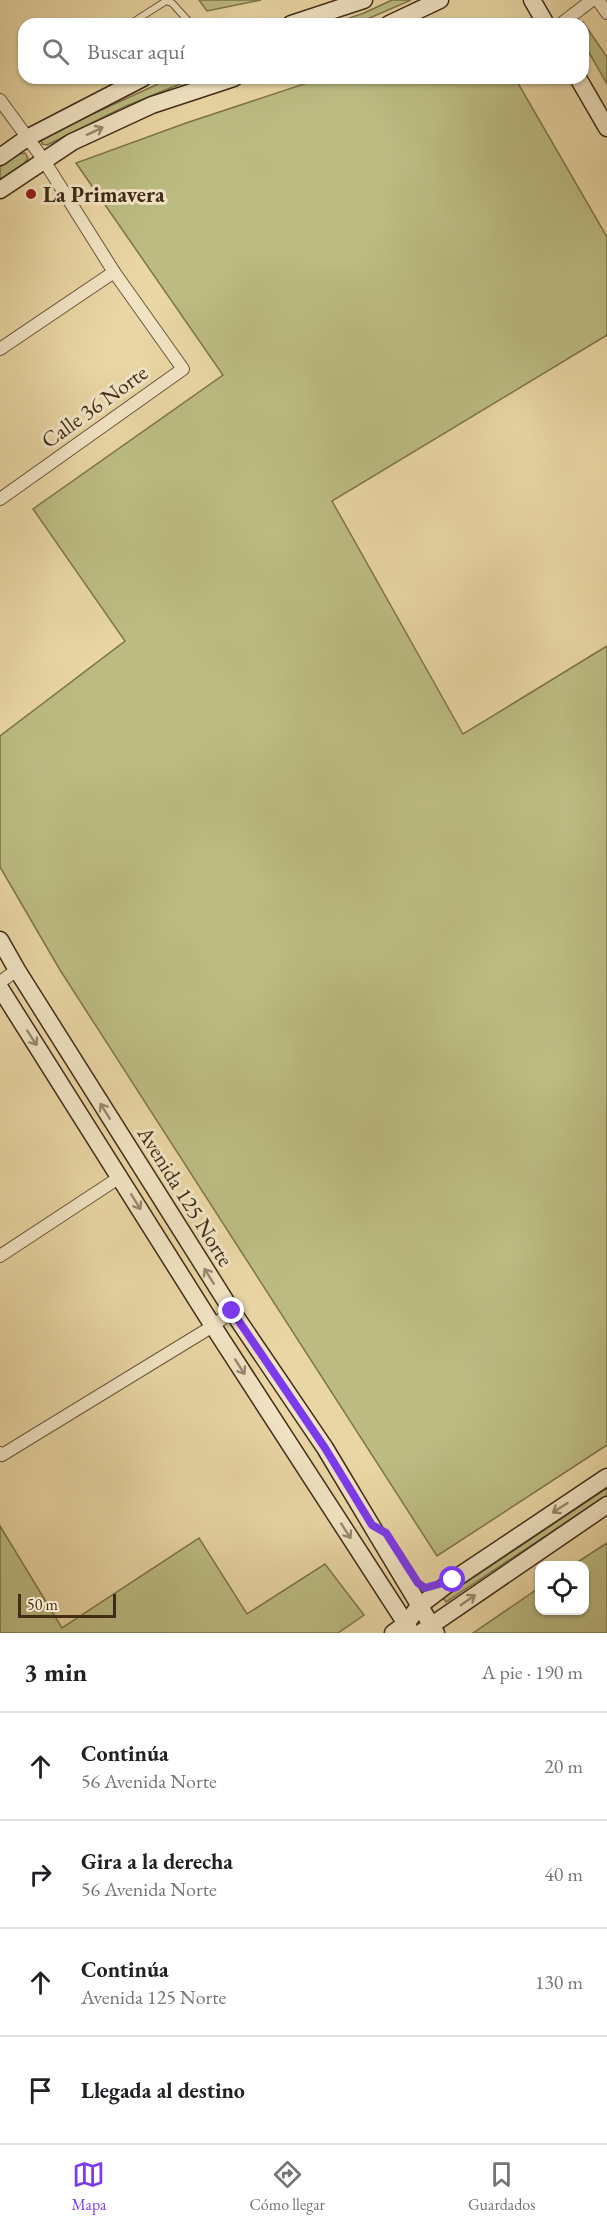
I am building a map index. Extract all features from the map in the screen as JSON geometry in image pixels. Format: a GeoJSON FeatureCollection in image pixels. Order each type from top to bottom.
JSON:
{"type":"FeatureCollection","features":[{"type":"Feature","properties":{"kind":"main road"},"geometry":{"type":"LineString","coordinates":[[309,18],[364,0]]}},
{"type":"Feature","properties":{"kind":"main road"},"geometry":{"type":"LineString","coordinates":[[401,18],[440,0]]}},
{"type":"Feature","properties":{"kind":"main road"},"geometry":{"type":"LineString","coordinates":[[532,0],[542,18]]}},
{"type":"Feature","properties":{"kind":"main road"},"geometry":{"type":"LineString","coordinates":[[0,157],[27,138],[131,84]]}},
{"type":"Feature","properties":{"kind":"main road"},"geometry":{"type":"LineString","coordinates":[[0,190],[72,142],[152,105],[216,84]]}},
{"type":"Feature","properties":{"kind":"main road"},"geometry":{"type":"LineString","coordinates":[[581,84],[607,128]]}},
{"type":"Feature","properties":{"kind":"main road","name":"Avenida 125 Norte"},"geometry":{"type":"LineString","coordinates":[[0,940],[232,1311],[325,1448],[418,1607]]}},
{"type":"Feature","properties":{"kind":"main road","name":"Avenida 125 Norte"},"geometry":{"type":"LineString","coordinates":[[0,988],[213,1326],[416,1630]]}},
{"type":"Feature","properties":{"kind":"main road"},"geometry":{"type":"LineString","coordinates":[[416,1630],[418,1607],[453,1580],[607,1477]]}},
{"type":"Feature","properties":{"kind":"main road"},"geometry":{"type":"LineString","coordinates":[[416,1630],[607,1505]]}},
{"type":"Feature","properties":{"kind":"main road"},"geometry":{"type":"LineString","coordinates":[[372,1525],[386,1533],[418,1583],[425,1588],[453,1580]]}},
{"type":"Feature","properties":{"kind":"street"},"geometry":{"type":"LineString","coordinates":[[569,18],[592,0]]}},
{"type":"Feature","properties":{"kind":"street"},"geometry":{"type":"LineString","coordinates":[[598,0],[607,13]]}},
{"type":"Feature","properties":{"kind":"street"},"geometry":{"type":"LineString","coordinates":[[0,100],[44,159],[114,272],[0,349]]}},
{"type":"Feature","properties":{"kind":"street","name":"Calle 36 Norte"},"geometry":{"type":"LineString","coordinates":[[2,495],[183,369],[114,272]]}},
{"type":"Feature","properties":{"kind":"street"},"geometry":{"type":"LineString","coordinates":[[0,982],[17,970]]}},
{"type":"Feature","properties":{"kind":"street"},"geometry":{"type":"LineString","coordinates":[[0,1256],[120,1177]]}},
{"type":"Feature","properties":{"kind":"street"},"geometry":{"type":"LineString","coordinates":[[0,1453],[2,1455],[213,1326],[232,1311]]}},
{"type":"Feature","properties":{"kind":"lane"},"geometry":{"type":"LineString","coordinates":[[139,18],[166,1],[172,3],[186,18]]}},
{"type":"Feature","properties":{"kind":"green space"},"geometry":{"type":"Polygon","coordinates":[[[199,0],[261,0],[207,11],[199,0]]]}},
{"type":"Feature","properties":{"kind":"green space"},"geometry":{"type":"Polygon","coordinates":[[[392,0],[411,0],[370,18],[349,18],[392,0]]]}},
{"type":"Feature","properties":{"kind":"green space"},"geometry":{"type":"Polygon","coordinates":[[[589,31],[607,57],[607,84],[589,52],[589,31]]]}},
{"type":"Feature","properties":{"kind":"green space"},"geometry":{"type":"Polygon","coordinates":[[[158,84],[180,84],[126,106],[47,145],[42,144],[41,140],[158,84]]]}},
{"type":"Feature","properties":{"kind":"green space"},"geometry":{"type":"Polygon","coordinates":[[[304,84],[518,84],[607,237],[607,335],[332,501],[463,734],[607,646],[607,1445],[437,1556],[60,970],[0,867],[0,736],[125,641],[33,509],[223,375],[76,163],[304,84]]]}},
{"type":"Feature","properties":{"kind":"green space"},"geometry":{"type":"Polygon","coordinates":[[[25,153],[28,158],[25,163],[0,181],[0,167],[18,154],[25,153]]]}},
{"type":"Feature","properties":{"kind":"green space"},"geometry":{"type":"Polygon","coordinates":[[[607,1488],[607,1495],[446,1602],[443,1598],[452,1592],[607,1488]]]}},
{"type":"Feature","properties":{"kind":"green space"},"geometry":{"type":"Polygon","coordinates":[[[0,1526],[62,1628],[199,1538],[247,1614],[325,1564],[364,1615],[338,1633],[0,1633],[0,1526]]]}},
{"type":"Feature","properties":{"kind":"green space"},"geometry":{"type":"Polygon","coordinates":[[[607,1543],[607,1633],[473,1633],[535,1591],[535,1615],[589,1615],[589,1561],[579,1561],[607,1543]]]}},
{"type":"Feature","properties":{"kind":"place","name":"La Primavera"},"geometry":{"type":"Point","coordinates":[31,194]}},
{"type":"Feature","properties":{"kind":"route"},"geometry":{"type":"LineString","coordinates":[[232,1311],[325,1448],[372,1525],[386,1533],[418,1583],[425,1588],[436,1587],[453,1580]]}}]}
